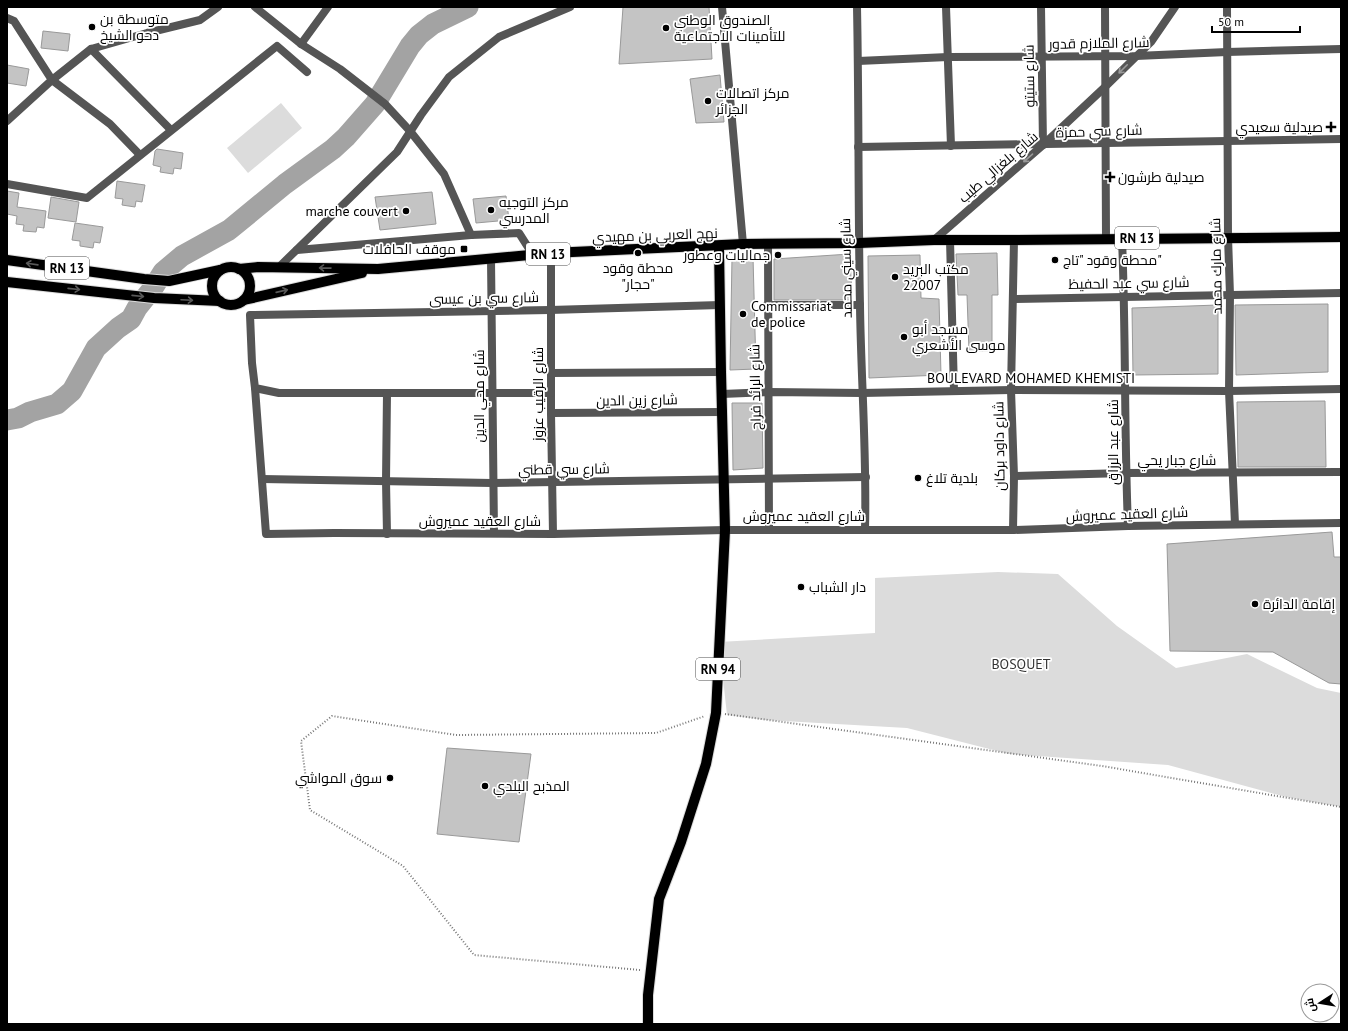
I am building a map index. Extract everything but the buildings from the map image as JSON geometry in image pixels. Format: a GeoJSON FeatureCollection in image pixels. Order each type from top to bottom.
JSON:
{"type":"FeatureCollection","features":[{"type":"Feature","properties":{"kind":"main road","name":"RN 13"},"geometry":{"type":"LineString","coordinates":[[934,240],[1341,237]]}},
{"type":"Feature","properties":{"kind":"main road","name":"نهج العربي بن مهيدي"},"geometry":{"type":"LineString","coordinates":[[378,269],[551,253],[720,247],[743,244],[859,243],[934,240]]}},
{"type":"Feature","properties":{"kind":"main road","name":"RN 94"},"geometry":{"type":"LineString","coordinates":[[648,1024],[648,995],[658,899],[681,842],[706,764],[716,713],[725,530],[725,479],[721,372],[720,247]]}},
{"type":"Feature","properties":{"kind":"main road","name":"RN 13"},"geometry":{"type":"LineString","coordinates":[[7,260],[169,281],[220,270]]}},
{"type":"Feature","properties":{"kind":"main road"},"geometry":{"type":"LineString","coordinates":[[227,267],[240,269],[245,273],[249,280],[250,287],[248,294],[244,300],[238,304],[226,304],[220,301],[215,296],[212,289],[212,282],[215,275],[220,270],[227,267]]}},
{"type":"Feature","properties":{"kind":"main road","name":"RN 13"},"geometry":{"type":"LineString","coordinates":[[240,269],[258,267],[378,269]]}},
{"type":"Feature","properties":{"kind":"main road","name":"RN 13"},"geometry":{"type":"LineString","coordinates":[[244,300],[378,269]]}},
{"type":"Feature","properties":{"kind":"main road","name":"RN 13"},"geometry":{"type":"LineString","coordinates":[[7,282],[154,298],[220,301]]}},
{"type":"Feature","properties":{"kind":"street"},"geometry":{"type":"LineString","coordinates":[[7,121],[52,80],[91,49],[200,20],[218,7]]}},
{"type":"Feature","properties":{"kind":"street"},"geometry":{"type":"LineString","coordinates":[[255,7],[301,44],[340,69],[385,104],[444,174],[471,235]]}},
{"type":"Feature","properties":{"kind":"street"},"geometry":{"type":"LineString","coordinates":[[301,44],[328,7]]}},
{"type":"Feature","properties":{"kind":"street"},"geometry":{"type":"LineString","coordinates":[[279,268],[397,152],[448,77],[499,37],[570,7]]}},
{"type":"Feature","properties":{"kind":"street"},"geometry":{"type":"LineString","coordinates":[[722,7],[743,244]]}},
{"type":"Feature","properties":{"kind":"street","name":"شارع سيني محمد"},"geometry":{"type":"LineString","coordinates":[[857,7],[860,305],[866,477],[865,529]]}},
{"type":"Feature","properties":{"kind":"street"},"geometry":{"type":"LineString","coordinates":[[946,7],[951,146]]}},
{"type":"Feature","properties":{"kind":"street","name":"شارع ستيتو"},"geometry":{"type":"LineString","coordinates":[[1041,7],[1043,145]]}},
{"type":"Feature","properties":{"kind":"street"},"geometry":{"type":"LineString","coordinates":[[1105,7],[1106,239]]}},
{"type":"Feature","properties":{"kind":"street","name":"شارع بلغزالي طيب"},"geometry":{"type":"LineString","coordinates":[[934,240],[1043,145],[1105,87],[1151,42],[1175,7]]}},
{"type":"Feature","properties":{"kind":"street","name":"شارع مارك محمد"},"geometry":{"type":"LineString","coordinates":[[1227,7],[1228,237],[1230,295],[1229,391],[1234,473],[1235,524]]}},
{"type":"Feature","properties":{"kind":"street"},"geometry":{"type":"LineString","coordinates":[[7,18],[14,21],[52,80],[110,124],[140,155]]}},
{"type":"Feature","properties":{"kind":"street"},"geometry":{"type":"LineString","coordinates":[[7,184],[87,198],[277,46],[307,72]]}},
{"type":"Feature","properties":{"kind":"street"},"geometry":{"type":"LineString","coordinates":[[91,49],[171,130]]}},
{"type":"Feature","properties":{"kind":"street","name":"شارع الملازم قدور"},"geometry":{"type":"LineString","coordinates":[[858,61],[948,57],[1136,56],[1341,49]]}},
{"type":"Feature","properties":{"kind":"street","name":"شارع سي حمزة"},"geometry":{"type":"LineString","coordinates":[[858,147],[1341,139]]}},
{"type":"Feature","properties":{"kind":"street"},"geometry":{"type":"LineString","coordinates":[[297,250],[519,232],[533,255]]}},
{"type":"Feature","properties":{"kind":"street","name":"شارع عبد الرزاق"},"geometry":{"type":"LineString","coordinates":[[1122,239],[1128,526]]}},
{"type":"Feature","properties":{"kind":"street"},"geometry":{"type":"LineString","coordinates":[[950,240],[954,391]]}},
{"type":"Feature","properties":{"kind":"street","name":"شارع داود بركان"},"geometry":{"type":"LineString","coordinates":[[1012,530],[1014,476],[1011,390],[1014,240]]}},
{"type":"Feature","properties":{"kind":"street","name":"شارع الرائد فراج"},"geometry":{"type":"LineString","coordinates":[[768,244],[767,305],[770,478],[769,530]]}},
{"type":"Feature","properties":{"kind":"street","name":"شارع الرقيب عزوز"},"geometry":{"type":"LineString","coordinates":[[551,253],[550,310],[553,534]]}},
{"type":"Feature","properties":{"kind":"street","name":"شارع محي الدين"},"geometry":{"type":"LineString","coordinates":[[491,259],[492,483],[494,533]]}},
{"type":"Feature","properties":{"kind":"street","name":"شارع سي عبد الحفيظ"},"geometry":{"type":"LineString","coordinates":[[1013,299],[1341,293]]}},
{"type":"Feature","properties":{"kind":"street","name":"شارع سي بن عيسى"},"geometry":{"type":"LineString","coordinates":[[255,388],[252,363],[250,315],[550,310],[720,305]]}},
{"type":"Feature","properties":{"kind":"street"},"geometry":{"type":"LineString","coordinates":[[767,305],[860,305]]}},
{"type":"Feature","properties":{"kind":"street","name":"شارع زين الدين"},"geometry":{"type":"LineString","coordinates":[[552,373],[721,372]]}},
{"type":"Feature","properties":{"kind":"street"},"geometry":{"type":"LineString","coordinates":[[262,479],[255,388],[280,393],[551,393]]}},
{"type":"Feature","properties":{"kind":"street","name":"BOULEVARD MOHAMED KHEMISTI"},"geometry":{"type":"LineString","coordinates":[[722,394],[768,392],[862,393],[1011,390],[1229,391],[1341,389]]}},
{"type":"Feature","properties":{"kind":"street"},"geometry":{"type":"LineString","coordinates":[[387,393],[387,534]]}},
{"type":"Feature","properties":{"kind":"street","name":"شارع زين الدين"},"geometry":{"type":"LineString","coordinates":[[551,413],[723,412]]}},
{"type":"Feature","properties":{"kind":"street","name":"شارع جبار يحي"},"geometry":{"type":"LineString","coordinates":[[1014,476],[1126,473],[1341,472]]}},
{"type":"Feature","properties":{"kind":"street","name":"شارع سي قطني"},"geometry":{"type":"LineString","coordinates":[[262,479],[492,483],[866,477]]}},
{"type":"Feature","properties":{"kind":"street","name":"شارع العقيد عميروش"},"geometry":{"type":"LineString","coordinates":[[262,479],[266,534],[553,534],[725,530],[865,529],[1012,530],[1341,522]]}},
{"type":"Feature","properties":{"kind":"green space"},"geometry":{"type":"Polygon","coordinates":[[[281,103],[302,128],[248,173],[227,148],[281,103]]]}},
{"type":"Feature","properties":{"kind":"green space","name":"BOSQUET"},"geometry":{"type":"Polygon","coordinates":[[[998,572],[1058,574],[1117,626],[1176,668],[1247,654],[1317,688],[1341,693],[1341,807],[1286,797],[1168,765],[1009,754],[907,728],[766,720],[727,715],[719,642],[875,633],[875,578],[998,572]]]}},
{"type":"Feature","properties":{"kind":"waterway"},"geometry":{"type":"LineString","coordinates":[[7,420],[18,418],[30,412],[57,404],[72,391],[96,348],[118,328],[131,319],[137,308],[153,288],[163,272],[182,256],[229,230],[285,184],[333,149],[346,137],[375,104],[410,46],[419,35],[433,24],[468,7]]}},
{"type":"Feature","properties":{"kind":"place","name":"متوسطة بن دحو الشيخ"},"geometry":{"type":"Point","coordinates":[92,27]}},
{"type":"Feature","properties":{"kind":"place","name":"الصندوق الوطني للتأمينات الاجتماعية"},"geometry":{"type":"Point","coordinates":[666,28]}},
{"type":"Feature","properties":{"kind":"place","name":"مركز اتصالات الجزائر"},"geometry":{"type":"Point","coordinates":[708,101]}},
{"type":"Feature","properties":{"kind":"place","name":"صيدلية سعيدي"},"geometry":{"type":"Point","coordinates":[1331,127]}},
{"type":"Feature","properties":{"kind":"place","name":"صيدلية طرشون"},"geometry":{"type":"Point","coordinates":[1110,177]}},
{"type":"Feature","properties":{"kind":"place","name":"مركز التوجيه المدرسي"},"geometry":{"type":"Point","coordinates":[491,210]}},
{"type":"Feature","properties":{"kind":"place","name":"marche couvert"},"geometry":{"type":"Point","coordinates":[406,211]}},
{"type":"Feature","properties":{"kind":"place","name":"موقف الحافلات"},"geometry":{"type":"Point","coordinates":[464,249]}},
{"type":"Feature","properties":{"kind":"place","name":"محطة وقود \"حجار\""},"geometry":{"type":"Point","coordinates":[638,253]}},
{"type":"Feature","properties":{"kind":"place","name":"جماليات وعطور"},"geometry":{"type":"Point","coordinates":[778,255]}},
{"type":"Feature","properties":{"kind":"place","name":"محطة وقود \"تاج\""},"geometry":{"type":"Point","coordinates":[1055,260]}},
{"type":"Feature","properties":{"kind":"place","name":"مكتب البريد 22007"},"geometry":{"type":"Point","coordinates":[895,277]}},
{"type":"Feature","properties":{"kind":"place","name":"Commissariat de police"},"geometry":{"type":"Point","coordinates":[743,314]}},
{"type":"Feature","properties":{"kind":"place","name":"مسجد أبو موسى الأشعري"},"geometry":{"type":"Point","coordinates":[904,337]}},
{"type":"Feature","properties":{"kind":"place","name":"بلدية تلاغ"},"geometry":{"type":"Point","coordinates":[918,478]}},
{"type":"Feature","properties":{"kind":"place","name":"دار الشباب"},"geometry":{"type":"Point","coordinates":[801,587]}},
{"type":"Feature","properties":{"kind":"place","name":"إقامة الدائرة"},"geometry":{"type":"Point","coordinates":[1255,604]}},
{"type":"Feature","properties":{"kind":"place","name":"سوق المواشي"},"geometry":{"type":"Point","coordinates":[390,778]}},
{"type":"Feature","properties":{"kind":"place","name":"المذبح البلدي"},"geometry":{"type":"Point","coordinates":[485,786]}}]}
